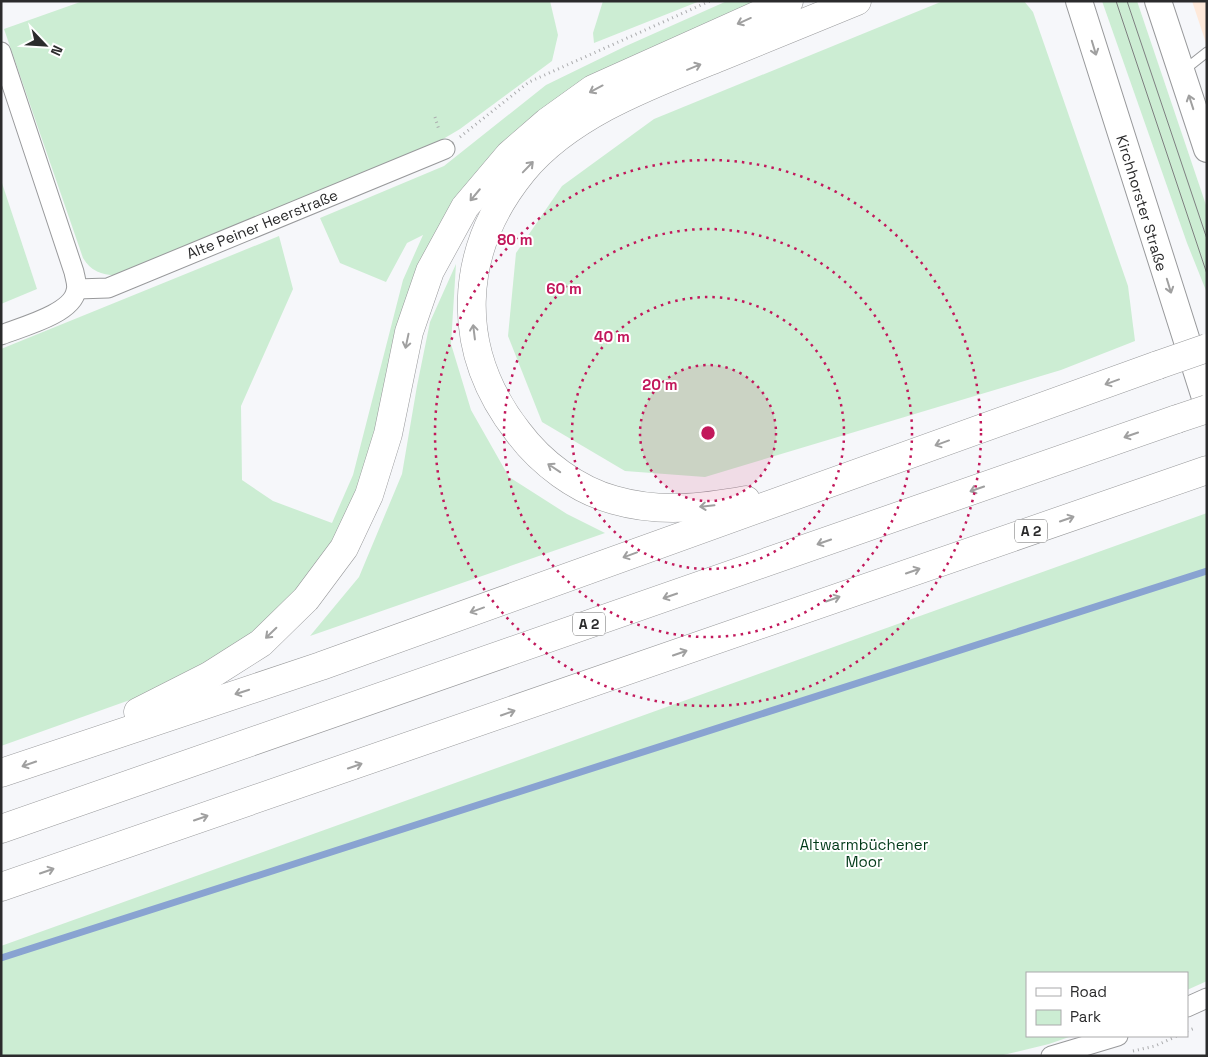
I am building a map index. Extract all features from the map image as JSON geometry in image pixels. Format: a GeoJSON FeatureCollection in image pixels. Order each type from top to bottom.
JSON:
{"type":"FeatureCollection","features":[{"type":"Feature","properties":{"kind":"highway"},"geometry":{"type":"LineString","coordinates":[[57,754],[209,676],[260,643],[306,599],[344,548],[369,495],[388,434],[409,332],[430,271],[465,208],[510,155],[547,122],[593,90],[789,1]]}},
{"type":"Feature","properties":{"kind":"highway"},"geometry":{"type":"LineString","coordinates":[[841,480],[751,499],[683,509],[652,508],[613,500],[576,483],[545,462],[525,442],[501,411],[485,380],[476,345],[471,307],[474,272],[481,244],[496,209],[524,170],[555,140],[601,110],[649,86],[857,1]]}},
{"type":"Feature","properties":{"kind":"highway"},"geometry":{"type":"LineString","coordinates":[[1,773],[321,666],[1207,348]]}},
{"type":"Feature","properties":{"kind":"highway","name":"A 2"},"geometry":{"type":"LineString","coordinates":[[1,829],[1207,409]]}},
{"type":"Feature","properties":{"kind":"highway","name":"A 2"},"geometry":{"type":"LineString","coordinates":[[1,887],[1201,472]]}},
{"type":"Feature","properties":{"kind":"main road","name":"Kirchhorster Straße"},"geometry":{"type":"LineString","coordinates":[[1080,1],[1207,404]]}},
{"type":"Feature","properties":{"kind":"main road"},"geometry":{"type":"LineString","coordinates":[[1158,1],[1207,149]]}},
{"type":"Feature","properties":{"kind":"street"},"geometry":{"type":"LineString","coordinates":[[1,52],[74,272],[77,289],[74,298],[63,309],[1,335]]}},
{"type":"Feature","properties":{"kind":"street","name":"Alte Peiner Heerstraße"},"geometry":{"type":"LineString","coordinates":[[77,289],[108,288],[444,149]]}},
{"type":"Feature","properties":{"kind":"street"},"geometry":{"type":"LineString","coordinates":[[1188,1008],[1207,998]]}},
{"type":"Feature","properties":{"kind":"street"},"geometry":{"type":"LineString","coordinates":[[1051,1056],[1115,1037]]}},
{"type":"Feature","properties":{"kind":"lane"},"geometry":{"type":"LineString","coordinates":[[1181,72],[1207,52]]}},
{"type":"Feature","properties":{"kind":"path"},"geometry":{"type":"LineString","coordinates":[[444,149],[528,82],[710,1]]}},
{"type":"Feature","properties":{"kind":"path"},"geometry":{"type":"LineString","coordinates":[[1129,1052],[1155,1046],[1175,1037]]}},
{"type":"Feature","properties":{"kind":"shaded area"},"geometry":{"type":"Polygon","coordinates":[[[1192,1],[1207,1],[1207,46],[1192,1]]]}},
{"type":"Feature","properties":{"kind":"green space"},"geometry":{"type":"Polygon","coordinates":[[[83,1],[550,1],[558,35],[552,61],[460,129],[438,142],[120,275],[109,275],[94,270],[83,258],[4,29],[83,1]]]}},
{"type":"Feature","properties":{"kind":"green space"},"geometry":{"type":"Polygon","coordinates":[[[603,1],[700,1],[594,43],[593,33],[603,1]]]}},
{"type":"Feature","properties":{"kind":"green space"},"geometry":{"type":"Polygon","coordinates":[[[727,1],[770,1],[474,178],[376,446],[328,558],[239,652],[141,696],[1,746],[1,349],[279,236],[293,289],[241,406],[242,480],[273,501],[332,523],[353,475],[403,280],[423,235],[407,243],[386,282],[340,263],[320,218],[444,166],[546,85],[626,46],[727,1]]]}},
{"type":"Feature","properties":{"kind":"green space"},"geometry":{"type":"Polygon","coordinates":[[[943,1],[1024,1],[1033,12],[1128,286],[1135,341],[1061,370],[705,477],[625,471],[542,422],[508,336],[516,253],[562,186],[654,119],[943,1]]]}},
{"type":"Feature","properties":{"kind":"green space"},"geometry":{"type":"Polygon","coordinates":[[[1102,1],[1137,1],[1207,208],[1207,293],[1187,243],[1102,1]]]}},
{"type":"Feature","properties":{"kind":"green space"},"geometry":{"type":"Polygon","coordinates":[[[1,180],[37,289],[1,304],[1,180]]]}},
{"type":"Feature","properties":{"kind":"green space"},"geometry":{"type":"Polygon","coordinates":[[[456,264],[451,344],[471,410],[509,477],[567,514],[605,533],[310,636],[359,577],[402,474],[430,322],[456,264]]]}},
{"type":"Feature","properties":{"kind":"green space","name":"Altwarmbüchener Moor"},"geometry":{"type":"Polygon","coordinates":[[[1207,513],[1207,981],[1188,990],[1188,972],[1026,972],[1026,1037],[1069,1037],[999,1056],[1,1056],[1,946],[1207,513]]]}},
{"type":"Feature","properties":{"kind":"waterway"},"geometry":{"type":"LineString","coordinates":[[1,958],[1207,571]]}},
{"type":"Feature","properties":{"kind":"tram line"},"geometry":{"type":"LineString","coordinates":[[1116,1],[1207,274]]}},
{"type":"Feature","properties":{"kind":"tram line"},"geometry":{"type":"LineString","coordinates":[[1127,1],[1207,239]]}}]}
